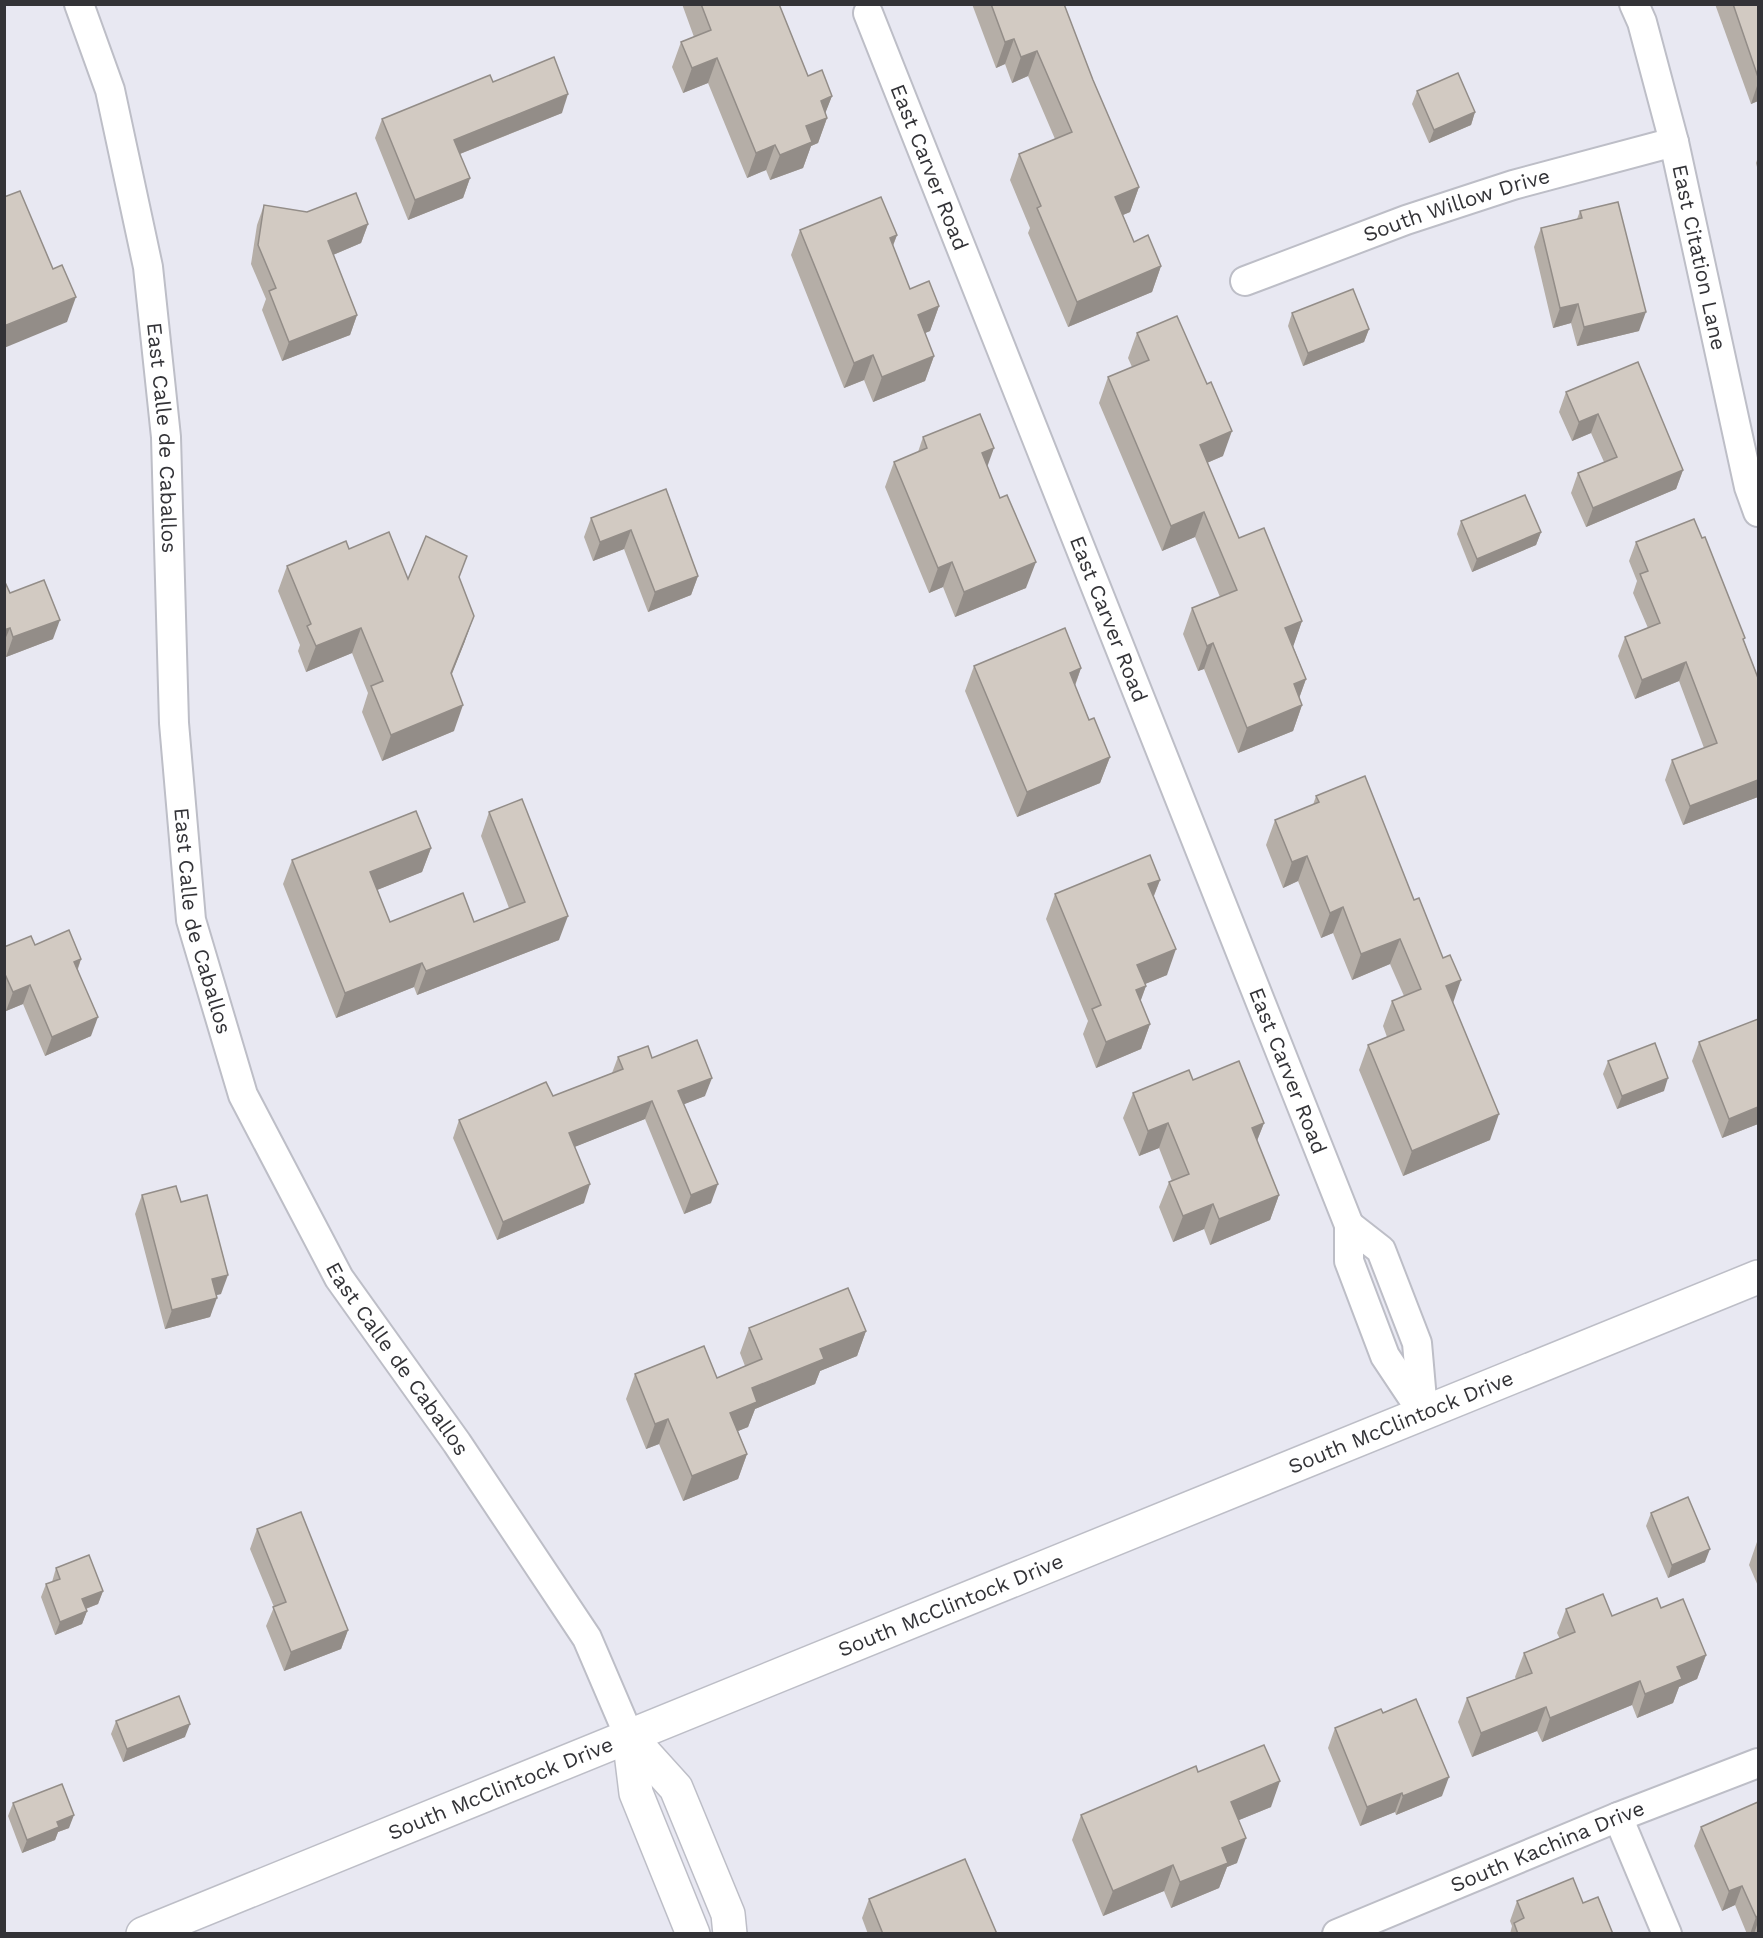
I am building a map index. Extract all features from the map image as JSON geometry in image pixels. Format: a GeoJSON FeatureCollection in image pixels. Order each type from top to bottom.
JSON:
{"type":"FeatureCollection","features":[{"type":"Feature","properties":{"kind":"main road","name":"South McClintock Drive"},"geometry":{"type":"LineString","coordinates":[[143,1934],[1758,1277]]}},
{"type":"Feature","properties":{"kind":"main road"},"geometry":{"type":"LineString","coordinates":[[629,1736],[636,1793],[693,1934]]}},
{"type":"Feature","properties":{"kind":"main road"},"geometry":{"type":"LineString","coordinates":[[629,1736],[676,1788],[728,1914],[730,1934]]}},
{"type":"Feature","properties":{"kind":"street","name":"East Calle de Caballos"},"geometry":{"type":"LineString","coordinates":[[79,4],[110,90],[148,267],[165,437],[174,723],[191,920],[243,1095],[339,1278],[457,1443],[587,1638],[629,1736]]}},
{"type":"Feature","properties":{"kind":"street","name":"East Citation Lane"},"geometry":{"type":"LineString","coordinates":[[1634,4],[1642,22],[1674,142],[1749,487],[1758,512]]}},
{"type":"Feature","properties":{"kind":"street","name":"East Carver Road"},"geometry":{"type":"LineString","coordinates":[[868,13],[1349,1225],[1380,1250],[1417,1343],[1423,1413]]}},
{"type":"Feature","properties":{"kind":"street","name":"South Willow Drive"},"geometry":{"type":"LineString","coordinates":[[1245,281],[1406,220],[1513,185],[1674,142]]}},
{"type":"Feature","properties":{"kind":"street","name":"South Kachina Drive"},"geometry":{"type":"LineString","coordinates":[[1337,1934],[1618,1817],[1758,1763]]}},
{"type":"Feature","properties":{"kind":"street"},"geometry":{"type":"LineString","coordinates":[[1618,1817],[1667,1934]]}},
{"type":"Feature","properties":{"kind":"building"},"geometry":{"type":"Polygon","coordinates":[[[701,4],[779,4],[808,76],[822,70],[832,96],[821,101],[827,118],[806,126],[812,142],[780,155],[775,145],[756,153],[717,58],[692,68],[681,42],[711,30],[701,4]]]}},
{"type":"Feature","properties":{"kind":"building"},"geometry":{"type":"Polygon","coordinates":[[[991,4],[1064,4],[1093,80],[1139,187],[1115,197],[1134,242],[1148,235],[1161,266],[1077,302],[1037,208],[1041,206],[1019,154],[1072,132],[1037,51],[1021,57],[1014,39],[1005,42],[991,4]]]}},
{"type":"Feature","properties":{"kind":"building"},"geometry":{"type":"Polygon","coordinates":[[[1733,4],[1758,4],[1758,77],[1733,4]]]}},
{"type":"Feature","properties":{"kind":"building"},"geometry":{"type":"Polygon","coordinates":[[[554,57],[568,94],[454,140],[470,178],[415,200],[382,119],[490,75],[493,82],[554,57]]]}},
{"type":"Feature","properties":{"kind":"building"},"geometry":{"type":"Polygon","coordinates":[[[1458,73],[1475,112],[1434,130],[1417,91],[1458,73]]]}},
{"type":"Feature","properties":{"kind":"building"},"geometry":{"type":"Polygon","coordinates":[[[20,191],[53,269],[62,265],[76,297],[4,326],[4,197],[20,191]]]}},
{"type":"Feature","properties":{"kind":"building"},"geometry":{"type":"Polygon","coordinates":[[[356,193],[368,224],[328,241],[357,315],[289,342],[269,291],[276,288],[258,245],[264,205],[307,212],[356,193]]]}},
{"type":"Feature","properties":{"kind":"building"},"geometry":{"type":"Polygon","coordinates":[[[881,197],[897,235],[890,238],[910,289],[929,281],[939,306],[918,315],[934,356],[882,377],[873,355],[854,363],[800,230],[881,197]]]}},
{"type":"Feature","properties":{"kind":"building"},"geometry":{"type":"Polygon","coordinates":[[[1618,202],[1646,312],[1584,327],[1578,304],[1560,308],[1541,228],[1582,218],[1580,211],[1618,202]]]}},
{"type":"Feature","properties":{"kind":"building"},"geometry":{"type":"Polygon","coordinates":[[[1353,289],[1369,329],[1308,353],[1292,313],[1353,289]]]}},
{"type":"Feature","properties":{"kind":"building"},"geometry":{"type":"Polygon","coordinates":[[[1177,316],[1207,384],[1211,382],[1232,431],[1200,445],[1239,538],[1264,528],[1302,621],[1285,628],[1306,679],[1294,684],[1302,705],[1247,728],[1213,643],[1207,646],[1192,608],[1237,590],[1204,512],[1171,526],[1108,377],[1149,360],[1137,333],[1177,316]]]}},
{"type":"Feature","properties":{"kind":"building"},"geometry":{"type":"Polygon","coordinates":[[[1638,362],[1683,470],[1593,508],[1578,473],[1617,457],[1598,414],[1579,422],[1566,392],[1638,362]]]}},
{"type":"Feature","properties":{"kind":"building"},"geometry":{"type":"Polygon","coordinates":[[[980,414],[994,448],[982,453],[1000,498],[1007,495],[1036,562],[964,592],[952,562],[938,568],[894,462],[927,448],[923,437],[980,414]]]}},
{"type":"Feature","properties":{"kind":"building"},"geometry":{"type":"Polygon","coordinates":[[[666,489],[698,576],[655,592],[631,530],[600,542],[591,518],[666,489]]]}},
{"type":"Feature","properties":{"kind":"building"},"geometry":{"type":"Polygon","coordinates":[[[1525,495],[1541,532],[1477,559],[1461,521],[1525,495]]]}},
{"type":"Feature","properties":{"kind":"building"},"geometry":{"type":"Polygon","coordinates":[[[1694,519],[1702,538],[1705,537],[1745,638],[1743,639],[1758,678],[1758,780],[1690,806],[1672,760],[1717,743],[1686,662],[1642,680],[1625,637],[1660,623],[1640,574],[1648,571],[1636,542],[1694,519]]]}},
{"type":"Feature","properties":{"kind":"building"},"geometry":{"type":"Polygon","coordinates":[[[389,532],[408,579],[426,536],[467,556],[459,577],[474,616],[451,673],[463,705],[391,735],[371,686],[383,681],[361,628],[316,646],[307,626],[311,624],[287,566],[346,541],[349,549],[389,532]]]}},
{"type":"Feature","properties":{"kind":"building"},"geometry":{"type":"Polygon","coordinates":[[[4,580],[10,593],[44,580],[60,620],[13,637],[10,628],[4,630],[4,580]]]}},
{"type":"Feature","properties":{"kind":"building"},"geometry":{"type":"Polygon","coordinates":[[[1065,628],[1081,668],[1070,673],[1089,720],[1094,718],[1110,757],[1027,792],[974,666],[1065,628]]]}},
{"type":"Feature","properties":{"kind":"building"},"geometry":{"type":"Polygon","coordinates":[[[1365,776],[1414,900],[1419,898],[1443,958],[1450,955],[1461,980],[1446,986],[1499,1114],[1412,1151],[1368,1045],[1404,1030],[1392,1001],[1421,989],[1400,939],[1361,954],[1343,907],[1330,913],[1307,856],[1292,862],[1275,820],[1319,802],[1316,796],[1365,776]]]}},
{"type":"Feature","properties":{"kind":"building"},"geometry":{"type":"Polygon","coordinates":[[[522,799],[568,916],[426,971],[422,963],[345,993],[292,860],[416,811],[431,848],[370,872],[390,922],[463,893],[474,922],[525,902],[489,812],[522,799]]]}},
{"type":"Feature","properties":{"kind":"building"},"geometry":{"type":"Polygon","coordinates":[[[1150,855],[1160,880],[1148,884],[1176,949],[1137,965],[1146,986],[1136,990],[1150,1024],[1106,1042],[1092,1009],[1101,1005],[1055,894],[1150,855]]]}},
{"type":"Feature","properties":{"kind":"building"},"geometry":{"type":"Polygon","coordinates":[[[69,930],[81,959],[74,962],[98,1017],[52,1037],[30,985],[13,992],[4,972],[4,947],[31,936],[35,945],[69,930]]]}},
{"type":"Feature","properties":{"kind":"building"},"geometry":{"type":"Polygon","coordinates":[[[1758,1019],[1758,1107],[1729,1119],[1699,1042],[1758,1019]]]}},
{"type":"Feature","properties":{"kind":"building"},"geometry":{"type":"Polygon","coordinates":[[[697,1040],[712,1078],[678,1091],[718,1184],[691,1195],[652,1101],[569,1133],[590,1184],[503,1222],[459,1120],[546,1082],[553,1096],[623,1069],[618,1057],[648,1046],[652,1058],[697,1040]]]}},
{"type":"Feature","properties":{"kind":"building"},"geometry":{"type":"Polygon","coordinates":[[[1655,1043],[1668,1078],[1622,1096],[1608,1061],[1655,1043]]]}},
{"type":"Feature","properties":{"kind":"building"},"geometry":{"type":"Polygon","coordinates":[[[1239,1061],[1264,1123],[1252,1128],[1279,1195],[1219,1219],[1213,1204],[1183,1216],[1169,1182],[1189,1174],[1168,1123],[1148,1131],[1133,1093],[1189,1070],[1193,1080],[1239,1061]]]}},
{"type":"Feature","properties":{"kind":"building"},"geometry":{"type":"Polygon","coordinates":[[[176,1186],[181,1202],[207,1195],[228,1275],[212,1279],[217,1298],[172,1310],[142,1195],[176,1186]]]}},
{"type":"Feature","properties":{"kind":"building"},"geometry":{"type":"Polygon","coordinates":[[[848,1288],[866,1331],[820,1349],[824,1359],[752,1388],[757,1402],[730,1413],[747,1454],[692,1476],[668,1419],[655,1424],[635,1374],[704,1346],[717,1378],[762,1359],[749,1328],[848,1288]]]}},
{"type":"Feature","properties":{"kind":"building"},"geometry":{"type":"Polygon","coordinates":[[[1688,1497],[1710,1549],[1672,1565],[1651,1513],[1688,1497]]]}},
{"type":"Feature","properties":{"kind":"building"},"geometry":{"type":"Polygon","coordinates":[[[301,1512],[348,1630],[291,1652],[273,1607],[286,1602],[257,1529],[301,1512]]]}},
{"type":"Feature","properties":{"kind":"building"},"geometry":{"type":"Polygon","coordinates":[[[89,1555],[103,1591],[82,1599],[87,1611],[60,1622],[46,1584],[60,1579],[56,1568],[89,1555]]]}},
{"type":"Feature","properties":{"kind":"building"},"geometry":{"type":"Polygon","coordinates":[[[1603,1594],[1612,1616],[1657,1598],[1661,1608],[1683,1599],[1706,1655],[1677,1667],[1682,1679],[1645,1694],[1640,1681],[1550,1718],[1546,1707],[1481,1733],[1467,1698],[1532,1673],[1524,1653],[1575,1632],[1566,1609],[1603,1594]]]}},
{"type":"Feature","properties":{"kind":"building"},"geometry":{"type":"Polygon","coordinates":[[[179,1696],[190,1724],[127,1749],[116,1721],[179,1696]]]}},
{"type":"Feature","properties":{"kind":"building"},"geometry":{"type":"Polygon","coordinates":[[[1416,1699],[1449,1777],[1403,1796],[1402,1793],[1367,1807],[1335,1728],[1381,1709],[1383,1713],[1416,1699]]]}},
{"type":"Feature","properties":{"kind":"building"},"geometry":{"type":"Polygon","coordinates":[[[1264,1745],[1280,1781],[1231,1802],[1246,1838],[1222,1848],[1228,1863],[1180,1882],[1173,1865],[1113,1891],[1081,1815],[1196,1766],[1198,1772],[1264,1745]]]}},
{"type":"Feature","properties":{"kind":"building"},"geometry":{"type":"Polygon","coordinates":[[[62,1784],[74,1815],[57,1822],[59,1827],[27,1840],[13,1803],[62,1784]]]}},
{"type":"Feature","properties":{"kind":"building"},"geometry":{"type":"Polygon","coordinates":[[[1758,1802],[1758,1916],[1756,1917],[1742,1886],[1729,1891],[1701,1827],[1758,1802]]]}},
{"type":"Feature","properties":{"kind":"building"},"geometry":{"type":"Polygon","coordinates":[[[965,1859],[997,1934],[883,1934],[869,1899],[965,1859]]]}},
{"type":"Feature","properties":{"kind":"building"},"geometry":{"type":"Polygon","coordinates":[[[1573,1878],[1583,1903],[1598,1897],[1613,1934],[1518,1934],[1514,1923],[1524,1918],[1517,1901],[1573,1878]]]}}]}
